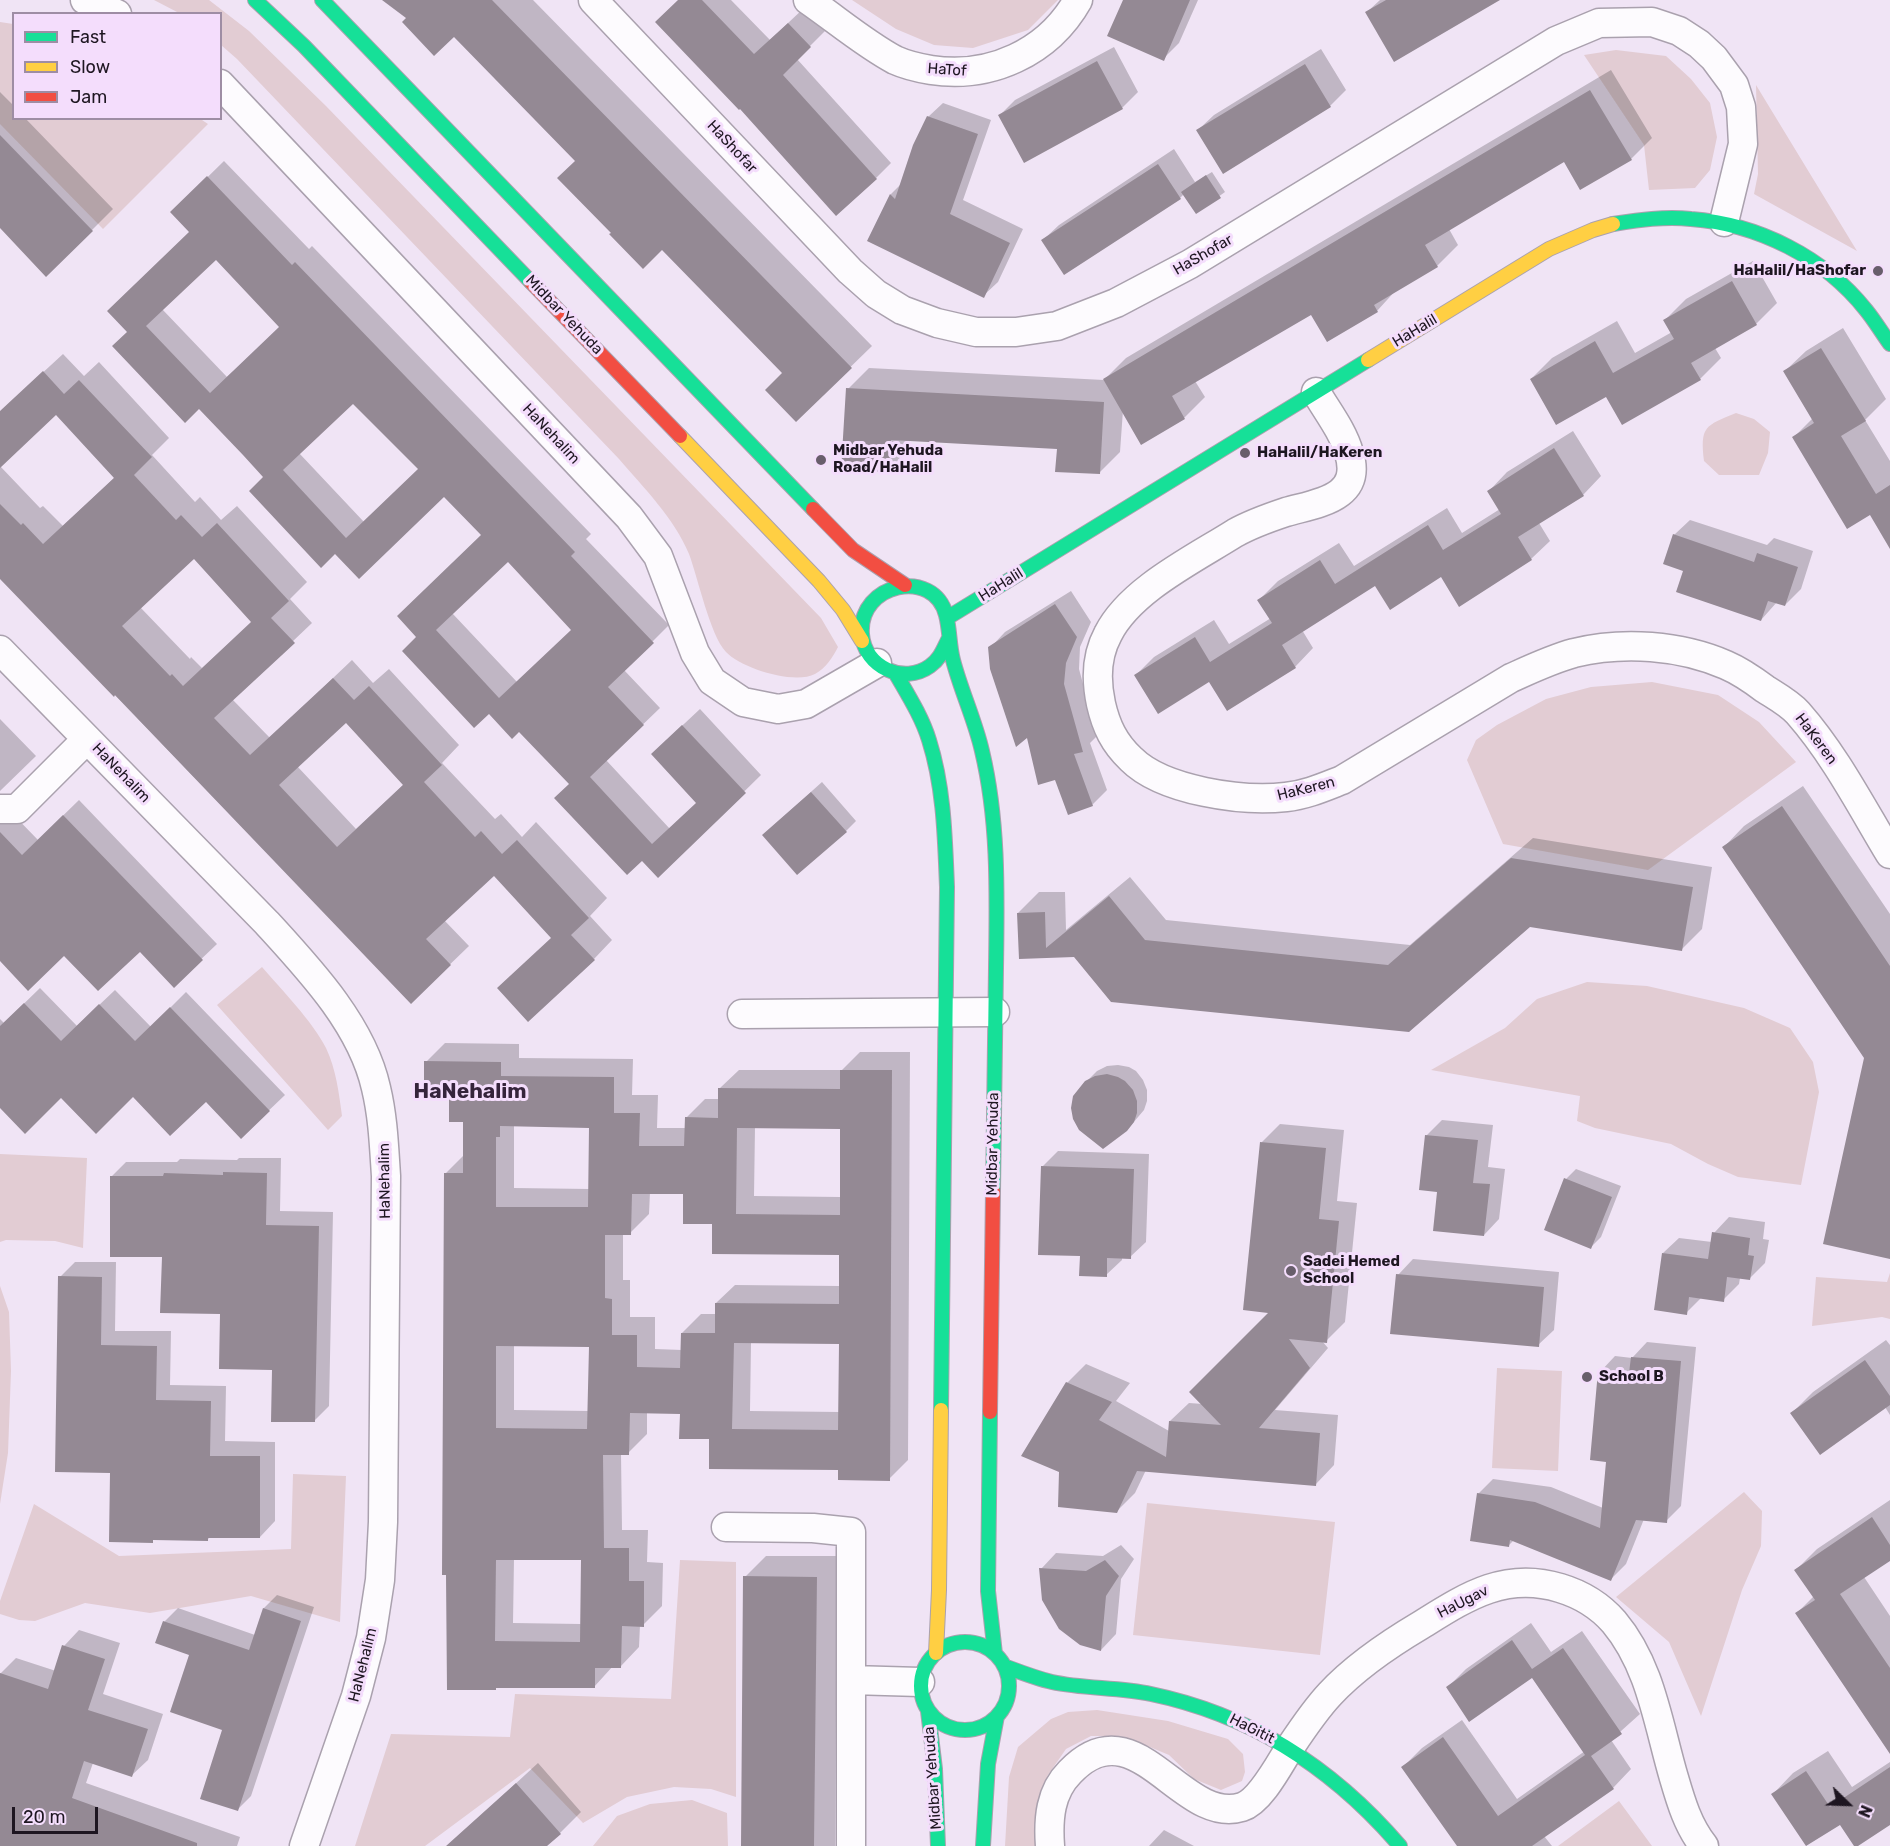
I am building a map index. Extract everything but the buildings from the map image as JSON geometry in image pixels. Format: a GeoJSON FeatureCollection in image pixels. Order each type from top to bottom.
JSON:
{"type":"FeatureCollection","features":[{"type":"Feature","properties":{"kind":"street"},"geometry":{"type":"LineString","coordinates":[[85,0],[112,12]]}},
{"type":"Feature","properties":{"kind":"street","name":"Midbar Yehuda"},"geometry":{"type":"LineString","coordinates":[[255,0],[304,46],[812,573],[843,610],[916,710],[928,739],[945,818],[947,887],[939,1590],[936,1653]]}},
{"type":"Feature","properties":{"kind":"street"},"geometry":{"type":"LineString","coordinates":[[322,0],[853,550],[904,585],[922,589],[935,597],[945,610],[949,624],[948,640],[938,660],[926,669],[911,674],[878,659],[861,625],[866,608],[876,596],[889,588],[904,585]]}},
{"type":"Feature","properties":{"kind":"street","name":"HaShofar"},"geometry":{"type":"LineString","coordinates":[[593,0],[850,272],[876,294],[902,310],[937,323],[976,332],[1016,332],[1057,326],[1116,303],[1190,264],[1556,41],[1599,23],[1652,22],[1679,31],[1699,44],[1714,58],[1734,85],[1741,108],[1743,144],[1724,222]]}},
{"type":"Feature","properties":{"kind":"street","name":"HaTof"},"geometry":{"type":"LineString","coordinates":[[808,0],[897,61],[922,69],[948,73],[975,72],[1005,63],[1032,49],[1056,31],[1078,0]]}},
{"type":"Feature","properties":{"kind":"street","name":"HaNehalim"},"geometry":{"type":"LineString","coordinates":[[222,86],[629,517],[658,556],[695,653],[712,681],[743,702],[778,710],[806,705],[878,659]]}},
{"type":"Feature","properties":{"kind":"street","name":"HaHalil"},"geometry":{"type":"LineString","coordinates":[[947,618],[1549,249],[1608,225],[1645,220],[1703,219],[1724,222],[1750,230],[1798,250],[1842,284],[1864,307],[1890,344]]}},
{"type":"Feature","properties":{"kind":"street","name":"HaKeren"},"geometry":{"type":"LineString","coordinates":[[1316,392],[1349,452],[1352,468],[1349,482],[1342,492],[1332,500],[1286,512],[1234,533],[1143,592],[1108,632],[1100,653],[1099,694],[1105,723],[1115,742],[1132,761],[1175,784],[1204,792],[1253,799],[1287,797],[1316,790],[1342,780],[1510,678],[1539,665],[1574,654],[1605,648],[1667,649],[1697,655],[1728,665],[1796,711],[1831,756],[1890,854]]}},
{"type":"Feature","properties":{"kind":"street","name":"Midbar Yehuda"},"geometry":{"type":"LineString","coordinates":[[948,640],[975,722],[991,796],[996,886],[988,1591],[995,1654]]}},
{"type":"Feature","properties":{"kind":"street","name":"HaNehalim"},"geometry":{"type":"LineString","coordinates":[[0,650],[303,963],[331,998],[362,1047],[378,1096],[383,1125],[386,1176],[383,1522],[380,1580],[371,1638],[356,1696],[304,1846]]}},
{"type":"Feature","properties":{"kind":"street"},"geometry":{"type":"LineString","coordinates":[[0,809],[17,809],[87,739]]}},
{"type":"Feature","properties":{"kind":"street"},"geometry":{"type":"LineString","coordinates":[[742,1014],[995,1012]]}},
{"type":"Feature","properties":{"kind":"street"},"geometry":{"type":"LineString","coordinates":[[726,1527],[813,1528],[852,1532],[851,1846]]}},
{"type":"Feature","properties":{"kind":"street","name":"HaUgav"},"geometry":{"type":"LineString","coordinates":[[1050,1846],[1051,1808],[1056,1791],[1078,1763],[1094,1754],[1114,1751],[1135,1755],[1209,1806],[1227,1809],[1243,1807],[1257,1797],[1330,1694],[1352,1674],[1404,1635],[1467,1597],[1494,1586],[1521,1581],[1545,1583],[1573,1592],[1598,1607],[1612,1620],[1630,1643],[1646,1674],[1677,1791],[1689,1825],[1704,1846]]}},
{"type":"Feature","properties":{"kind":"street"},"geometry":{"type":"LineString","coordinates":[[964,1642],[982,1645],[995,1654],[1004,1666],[1008,1681],[1008,1696],[1000,1710],[986,1725],[970,1730],[956,1730],[941,1724],[928,1711],[922,1697],[920,1682],[926,1665],[936,1653],[949,1645],[964,1642]]}},
{"type":"Feature","properties":{"kind":"street","name":"HaGitit"},"geometry":{"type":"LineString","coordinates":[[1004,1666],[1030,1676],[1069,1684],[1113,1688],[1189,1703],[1228,1716],[1289,1749],[1325,1774],[1359,1802],[1400,1846]]}},
{"type":"Feature","properties":{"kind":"street"},"geometry":{"type":"LineString","coordinates":[[851,1680],[920,1682]]}},
{"type":"Feature","properties":{"kind":"street","name":"HaGitit"},"geometry":{"type":"LineString","coordinates":[[1036,1694],[1069,1684]]}},
{"type":"Feature","properties":{"kind":"street"},"geometry":{"type":"LineString","coordinates":[[983,1846],[986,1773],[990,1746],[1000,1710],[1019,1699]]}},
{"type":"Feature","properties":{"kind":"street","name":"Midbar Yehuda"},"geometry":{"type":"LineString","coordinates":[[928,1711],[935,1769],[938,1846]]}},
{"type":"Feature","properties":{"kind":"shaded area"},"geometry":{"type":"Polygon","coordinates":[[[154,0],[209,0],[249,31],[326,106],[821,618],[838,647],[819,672],[806,677],[768,673],[743,664],[726,652],[710,620],[689,554],[675,528],[658,504],[619,459],[222,46],[222,12],[177,12],[154,0]]]}},
{"type":"Feature","properties":{"kind":"shaded area"},"geometry":{"type":"Polygon","coordinates":[[[852,0],[1058,0],[1028,30],[973,48],[934,45],[896,29],[852,0]]]}},
{"type":"Feature","properties":{"kind":"shaded area"},"geometry":{"type":"Polygon","coordinates":[[[0,22],[12,24],[12,120],[202,120],[208,124],[103,229],[0,124],[0,22]]]}},
{"type":"Feature","properties":{"kind":"shaded area"},"geometry":{"type":"Polygon","coordinates":[[[1616,50],[1666,56],[1691,79],[1710,103],[1717,137],[1710,170],[1695,188],[1649,190],[1644,145],[1584,55],[1616,50]]]}},
{"type":"Feature","properties":{"kind":"shaded area"},"geometry":{"type":"Polygon","coordinates":[[[1756,85],[1857,251],[1754,194],[1758,174],[1756,85]]]}},
{"type":"Feature","properties":{"kind":"shaded area"},"geometry":{"type":"Polygon","coordinates":[[[1736,413],[1754,419],[1770,432],[1768,453],[1759,475],[1719,475],[1704,461],[1703,441],[1707,429],[1717,421],[1736,413]]]}},
{"type":"Feature","properties":{"kind":"shaded area"},"geometry":{"type":"Polygon","coordinates":[[[1652,682],[1718,695],[1759,722],[1796,762],[1648,870],[1503,844],[1467,760],[1476,740],[1497,725],[1546,699],[1591,687],[1652,682]]]}},
{"type":"Feature","properties":{"kind":"shaded area"},"geometry":{"type":"Polygon","coordinates":[[[262,967],[313,1027],[326,1048],[337,1081],[342,1116],[328,1130],[217,1005],[262,967]]]}},
{"type":"Feature","properties":{"kind":"shaded area"},"geometry":{"type":"Polygon","coordinates":[[[1587,982],[1647,986],[1744,1008],[1790,1028],[1813,1062],[1819,1092],[1801,1185],[1738,1177],[1671,1144],[1595,1128],[1577,1121],[1580,1096],[1431,1070],[1505,1028],[1537,999],[1587,982]]]}},
{"type":"Feature","properties":{"kind":"shaded area"},"geometry":{"type":"Polygon","coordinates":[[[0,1154],[87,1158],[83,1248],[55,1241],[6,1240],[0,1242],[0,1154]]]}},
{"type":"Feature","properties":{"kind":"shaded area"},"geometry":{"type":"Polygon","coordinates":[[[1890,1273],[1890,1319],[1882,1317],[1812,1326],[1816,1277],[1887,1282],[1890,1273]]]}},
{"type":"Feature","properties":{"kind":"shaded area"},"geometry":{"type":"Polygon","coordinates":[[[0,1286],[9,1312],[11,1371],[8,1453],[0,1504],[0,1286]]]}},
{"type":"Feature","properties":{"kind":"shaded area"},"geometry":{"type":"Polygon","coordinates":[[[1497,1368],[1562,1371],[1558,1471],[1492,1468],[1497,1368]]]}},
{"type":"Feature","properties":{"kind":"shaded area"},"geometry":{"type":"Polygon","coordinates":[[[293,1474],[346,1476],[340,1622],[251,1596],[150,1613],[85,1603],[35,1621],[19,1620],[0,1614],[0,1601],[34,1504],[119,1556],[291,1549],[293,1474]]]}},
{"type":"Feature","properties":{"kind":"shaded area"},"geometry":{"type":"Polygon","coordinates":[[[1744,1492],[1762,1511],[1761,1546],[1742,1590],[1701,1716],[1669,1642],[1616,1597],[1744,1492]]]}},
{"type":"Feature","properties":{"kind":"shaded area"},"geometry":{"type":"Polygon","coordinates":[[[1147,1503],[1335,1522],[1320,1655],[1133,1635],[1147,1503]]]}},
{"type":"Feature","properties":{"kind":"shaded area"},"geometry":{"type":"Polygon","coordinates":[[[680,1560],[736,1562],[736,1797],[711,1789],[674,1787],[627,1797],[583,1823],[530,1768],[425,1846],[355,1846],[391,1734],[510,1737],[515,1694],[671,1699],[680,1560]]]}},
{"type":"Feature","properties":{"kind":"shaded area"},"geometry":{"type":"Polygon","coordinates":[[[1097,1710],[1168,1721],[1228,1739],[1243,1754],[1245,1772],[1242,1781],[1221,1790],[1194,1779],[1169,1755],[1138,1742],[1116,1736],[1091,1736],[1066,1749],[1048,1775],[1037,1810],[1040,1846],[1005,1846],[1009,1777],[1018,1747],[1051,1719],[1068,1712],[1097,1710]]]}},
{"type":"Feature","properties":{"kind":"shaded area"},"geometry":{"type":"Polygon","coordinates":[[[692,1800],[727,1813],[728,1846],[593,1846],[617,1816],[650,1804],[692,1800]]]}},
{"type":"Feature","properties":{"kind":"shaded area"},"geometry":{"type":"Polygon","coordinates":[[[1619,1801],[1652,1846],[1558,1846],[1619,1801]]]}},
{"type":"Feature","properties":{"kind":"traffic: fast"},"geometry":{"type":"LineString","coordinates":[[255,0],[304,46],[531,282]]}},
{"type":"Feature","properties":{"kind":"traffic: fast"},"geometry":{"type":"LineString","coordinates":[[322,0],[813,509]]}},
{"type":"Feature","properties":{"kind":"traffic: fast"},"geometry":{"type":"LineString","coordinates":[[1613,224],[1681,218],[1716,222],[1765,236],[1788,246],[1830,274],[1866,310],[1890,344]]}},
{"type":"Feature","properties":{"kind":"traffic: fast"},"geometry":{"type":"LineString","coordinates":[[947,618],[1368,360]]}},
{"type":"Feature","properties":{"kind":"traffic: fast"},"geometry":{"type":"LineString","coordinates":[[948,640],[939,657],[930,666],[920,671],[909,674],[887,670],[870,656],[864,646],[862,634],[864,617],[872,603],[884,593],[898,587],[913,586],[927,591],[939,600],[946,615],[956,672],[982,751],[992,805],[996,886],[993,1191]]}},
{"type":"Feature","properties":{"kind":"traffic: fast"},"geometry":{"type":"LineString","coordinates":[[896,674],[919,715],[929,740],[941,794],[944,831],[947,887],[941,1410]]}},
{"type":"Feature","properties":{"kind":"traffic: fast"},"geometry":{"type":"LineString","coordinates":[[990,1412],[988,1591],[995,1654]]}},
{"type":"Feature","properties":{"kind":"traffic: fast"},"geometry":{"type":"LineString","coordinates":[[965,1642],[982,1646],[996,1655],[1005,1669],[1009,1686],[1005,1703],[996,1717],[982,1726],[965,1730],[948,1726],[934,1717],[925,1703],[921,1686],[925,1669],[934,1655],[948,1646],[965,1642]]}},
{"type":"Feature","properties":{"kind":"traffic: fast"},"geometry":{"type":"LineString","coordinates":[[1004,1666],[1052,1682],[1139,1692],[1188,1703],[1257,1731],[1289,1749],[1319,1770],[1374,1818],[1400,1846]]}},
{"type":"Feature","properties":{"kind":"traffic: fast"},"geometry":{"type":"LineString","coordinates":[[928,1711],[935,1769],[938,1846]]}},
{"type":"Feature","properties":{"kind":"traffic: fast"},"geometry":{"type":"LineString","coordinates":[[983,1846],[988,1764],[997,1716]]}},
{"type":"Feature","properties":{"kind":"traffic: slow"},"geometry":{"type":"LineString","coordinates":[[1368,360],[1549,249],[1613,224]]}},
{"type":"Feature","properties":{"kind":"traffic: slow"},"geometry":{"type":"LineString","coordinates":[[680,436],[819,581],[843,610],[862,641]]}},
{"type":"Feature","properties":{"kind":"traffic: slow"},"geometry":{"type":"LineString","coordinates":[[936,1653],[941,1410]]}},
{"type":"Feature","properties":{"kind":"traffic: jam"},"geometry":{"type":"LineString","coordinates":[[531,282],[680,436]]}},
{"type":"Feature","properties":{"kind":"traffic: jam"},"geometry":{"type":"LineString","coordinates":[[813,509],[853,550],[905,585]]}},
{"type":"Feature","properties":{"kind":"traffic: jam"},"geometry":{"type":"LineString","coordinates":[[990,1412],[993,1191]]}},
{"type":"Feature","properties":{"kind":"place","name":"HaHalil/HaShofar"},"geometry":{"type":"Point","coordinates":[1878,271]}},
{"type":"Feature","properties":{"kind":"place","name":"HaHalil/HaKeren"},"geometry":{"type":"Point","coordinates":[1245,453]}},
{"type":"Feature","properties":{"kind":"place","name":"Midbar Yehuda Road/HaHalil"},"geometry":{"type":"Point","coordinates":[821,460]}},
{"type":"Feature","properties":{"kind":"place","name":"Sadei Hemed School"},"geometry":{"type":"Point","coordinates":[1291,1271]}},
{"type":"Feature","properties":{"kind":"place","name":"School B"},"geometry":{"type":"Point","coordinates":[1587,1377]}},
{"type":"Feature","properties":{"kind":"district","name":"HaNehalim"},"geometry":{"type":"Point","coordinates":[470,1092]}}]}
